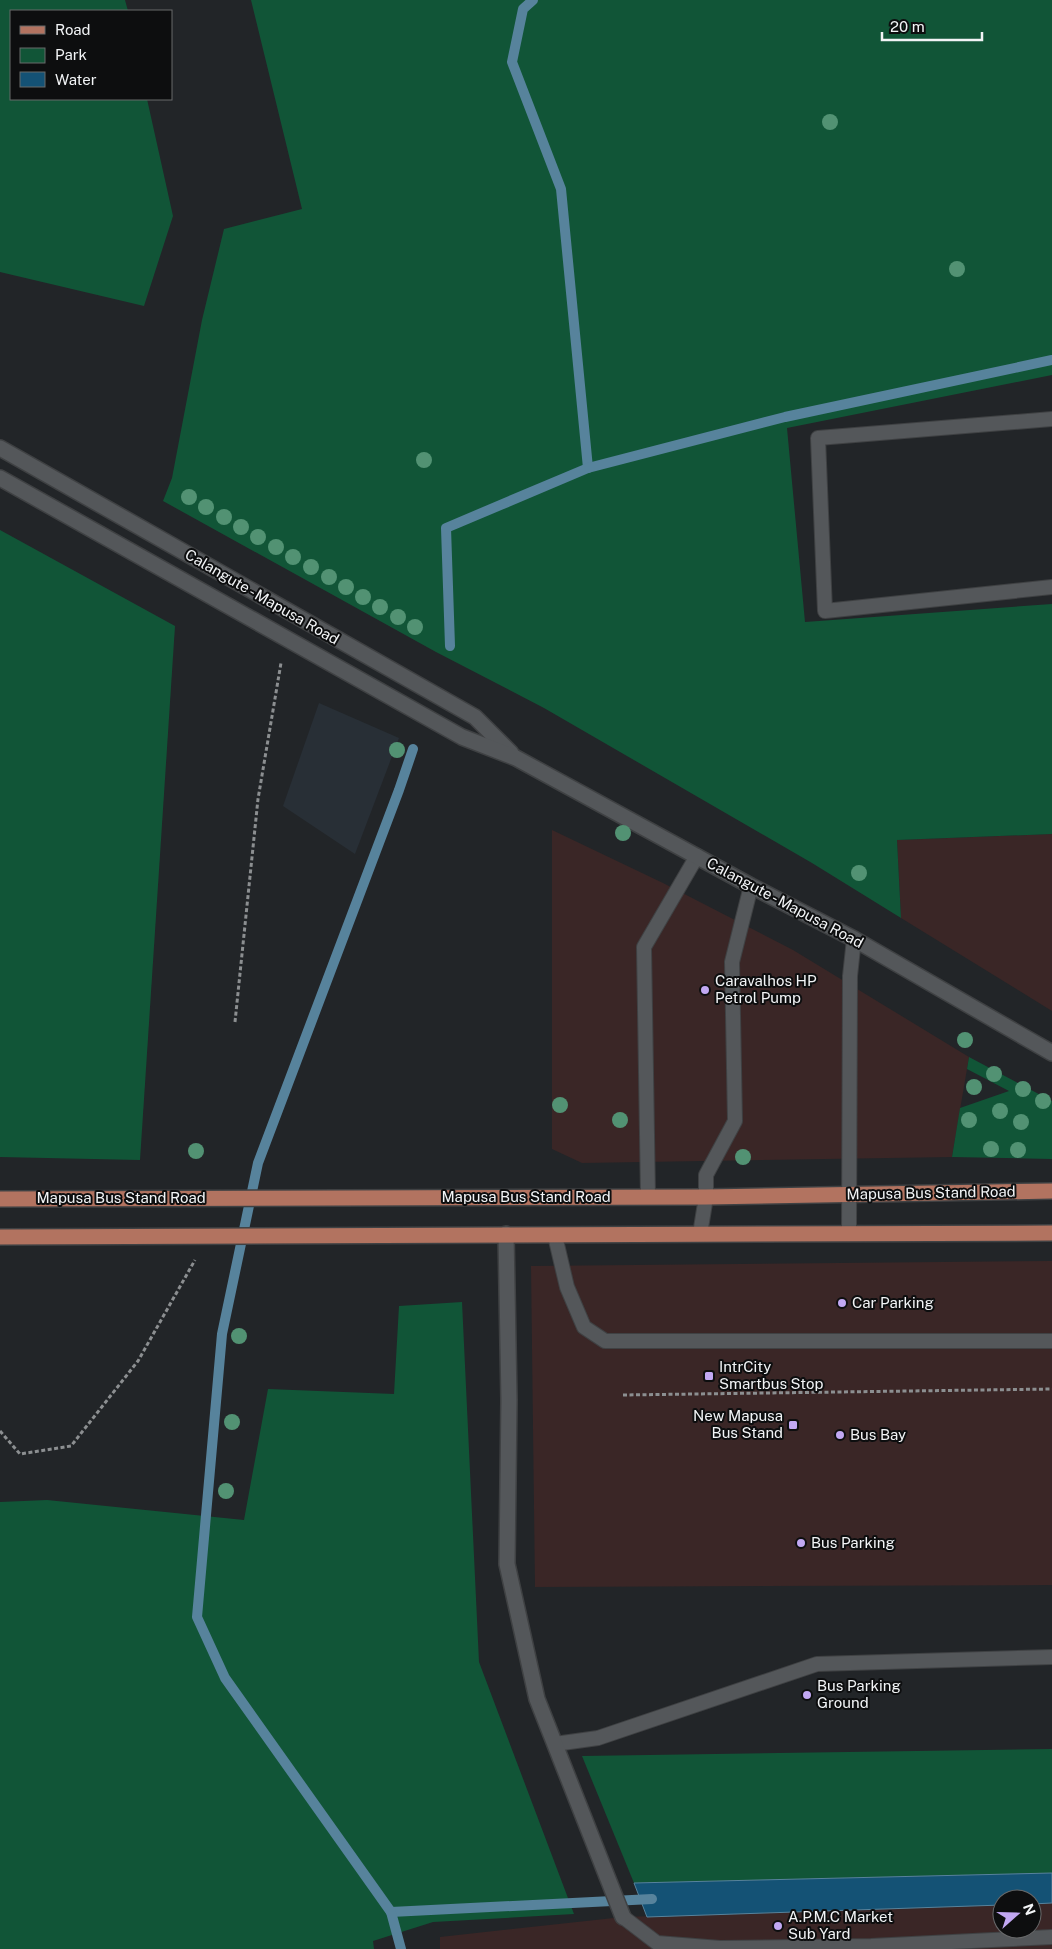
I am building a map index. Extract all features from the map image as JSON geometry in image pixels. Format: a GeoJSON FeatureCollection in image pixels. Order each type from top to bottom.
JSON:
{"type":"FeatureCollection","features":[{"type":"Feature","properties":{"kind":"main road","name":"Calangute - Mapusa Road"},"geometry":{"type":"LineString","coordinates":[[0,448],[475,717],[516,758]]}},
{"type":"Feature","properties":{"kind":"main road","name":"Calangute - Mapusa Road"},"geometry":{"type":"LineString","coordinates":[[0,478],[462,736],[516,758],[751,886],[854,939],[1052,1053]]}},
{"type":"Feature","properties":{"kind":"main road","name":"Mapusa Bus Stand Road"},"geometry":{"type":"LineString","coordinates":[[0,1199],[706,1198],[1052,1191]]}},
{"type":"Feature","properties":{"kind":"main road"},"geometry":{"type":"LineString","coordinates":[[0,1237],[1052,1233]]}},
{"type":"Feature","properties":{"kind":"main road"},"geometry":{"type":"LineString","coordinates":[[506,1234],[509,1400],[506,1564],[537,1699],[623,1917]]}},
{"type":"Feature","properties":{"kind":"lane"},"geometry":{"type":"LineString","coordinates":[[1052,419],[818,438],[825,611],[1052,587]]}},
{"type":"Feature","properties":{"kind":"lane"},"geometry":{"type":"LineString","coordinates":[[648,1197],[644,947],[697,856]]}},
{"type":"Feature","properties":{"kind":"lane"},"geometry":{"type":"LineString","coordinates":[[700,1234],[706,1198],[706,1175],[735,1121],[732,962],[751,886]]}},
{"type":"Feature","properties":{"kind":"lane"},"geometry":{"type":"LineString","coordinates":[[849,1234],[850,976],[854,939]]}},
{"type":"Feature","properties":{"kind":"lane"},"geometry":{"type":"LineString","coordinates":[[555,1236],[567,1287],[584,1327],[605,1341],[1052,1341]]}},
{"type":"Feature","properties":{"kind":"lane"},"geometry":{"type":"LineString","coordinates":[[555,1744],[598,1738],[817,1664],[1052,1657]]}},
{"type":"Feature","properties":{"kind":"lane"},"geometry":{"type":"LineString","coordinates":[[623,1917],[657,1944],[720,1948],[1020,1944],[1052,1937]]}},
{"type":"Feature","properties":{"kind":"path"},"geometry":{"type":"LineString","coordinates":[[235,1022],[258,799],[287,638]]}},
{"type":"Feature","properties":{"kind":"path"},"geometry":{"type":"LineString","coordinates":[[0,1430],[20,1454],[71,1446],[138,1361],[209,1236]]}},
{"type":"Feature","properties":{"kind":"path"},"geometry":{"type":"LineString","coordinates":[[623,1395],[1052,1389]]}},
{"type":"Feature","properties":{"kind":"shaded area"},"geometry":{"type":"Polygon","coordinates":[[[319,703],[399,738],[355,854],[283,806],[319,703]]]}},
{"type":"Feature","properties":{"kind":"shaded area","name":"Caravalhos HP Petrol Pump"},"geometry":{"type":"Polygon","coordinates":[[[552,830],[663,883],[793,950],[969,1057],[952,1157],[582,1163],[552,1149],[552,830]]]}},
{"type":"Feature","properties":{"kind":"shaded area"},"geometry":{"type":"Polygon","coordinates":[[[1052,834],[1052,1011],[901,918],[897,840],[1052,834]]]}},
{"type":"Feature","properties":{"kind":"shaded area","name":"New Mapusa Bus Stand"},"geometry":{"type":"Polygon","coordinates":[[[1052,1261],[1052,1585],[535,1587],[531,1266],[1052,1261]]]}},
{"type":"Feature","properties":{"kind":"shaded area","name":"A.P.M.C Market Sub Yard"},"geometry":{"type":"Polygon","coordinates":[[[1052,1903],[1052,1949],[440,1949],[440,1937],[623,1917],[992,1905],[992,1939],[1042,1939],[1042,1904],[1052,1903]]]}},
{"type":"Feature","properties":{"kind":"green space"},"geometry":{"type":"Polygon","coordinates":[[[0,0],[125,0],[128,10],[10,10],[10,100],[147,100],[173,216],[144,306],[0,272],[0,0]]]}},
{"type":"Feature","properties":{"kind":"green space"},"geometry":{"type":"Polygon","coordinates":[[[251,0],[1052,0],[1052,375],[787,428],[805,622],[1052,604],[1052,834],[897,840],[901,918],[812,863],[544,708],[436,652],[163,501],[172,478],[202,320],[224,229],[302,209],[251,0]]]}},
{"type":"Feature","properties":{"kind":"green space"},"geometry":{"type":"Polygon","coordinates":[[[0,530],[175,626],[140,1160],[0,1157],[0,530]]]}},
{"type":"Feature","properties":{"kind":"green space"},"geometry":{"type":"Polygon","coordinates":[[[969,1057],[1052,1101],[1052,1159],[952,1157],[960,1108],[1009,1091],[967,1069],[969,1057]]]}},
{"type":"Feature","properties":{"kind":"green space"},"geometry":{"type":"Polygon","coordinates":[[[462,1302],[479,1662],[574,1914],[433,1922],[373,1941],[374,1949],[0,1949],[0,1502],[47,1500],[244,1520],[268,1389],[394,1394],[399,1306],[462,1302]]]}},
{"type":"Feature","properties":{"kind":"green space"},"geometry":{"type":"Polygon","coordinates":[[[1052,1749],[1052,1873],[634,1883],[582,1756],[1052,1749]]]}},
{"type":"Feature","properties":{"kind":"water"},"geometry":{"type":"Polygon","coordinates":[[[1052,1873],[1052,1903],[1042,1904],[1042,1889],[992,1889],[992,1905],[647,1917],[634,1883],[1052,1873]]]}},
{"type":"Feature","properties":{"kind":"waterway"},"geometry":{"type":"LineString","coordinates":[[533,0],[523,9],[512,62],[561,189],[588,468]]}},
{"type":"Feature","properties":{"kind":"waterway"},"geometry":{"type":"LineString","coordinates":[[450,646],[446,528],[588,468],[785,417],[1052,360]]}},
{"type":"Feature","properties":{"kind":"waterway"},"geometry":{"type":"LineString","coordinates":[[401,1949],[391,1912],[225,1678],[197,1617],[222,1334],[258,1163],[413,749]]}},
{"type":"Feature","properties":{"kind":"waterway"},"geometry":{"type":"LineString","coordinates":[[391,1912],[652,1899]]}},
{"type":"Feature","properties":{"kind":"place","name":"Caravalhos HP Petrol Pump"},"geometry":{"type":"Point","coordinates":[705,990]}},
{"type":"Feature","properties":{"kind":"place","name":"Car Parking"},"geometry":{"type":"Point","coordinates":[842,1303]}},
{"type":"Feature","properties":{"kind":"place","name":"IntrCity Smartbus Stop"},"geometry":{"type":"Point","coordinates":[709,1376]}},
{"type":"Feature","properties":{"kind":"place","name":"New Mapusa Bus Stand"},"geometry":{"type":"Point","coordinates":[793,1425]}},
{"type":"Feature","properties":{"kind":"place","name":"Bus Bay"},"geometry":{"type":"Point","coordinates":[840,1435]}},
{"type":"Feature","properties":{"kind":"place","name":"Bus Parking"},"geometry":{"type":"Point","coordinates":[801,1543]}},
{"type":"Feature","properties":{"kind":"place","name":"Bus Parking Ground"},"geometry":{"type":"Point","coordinates":[807,1695]}},
{"type":"Feature","properties":{"kind":"place","name":"A.P.M.C Market Sub Yard"},"geometry":{"type":"Point","coordinates":[778,1926]}}]}
